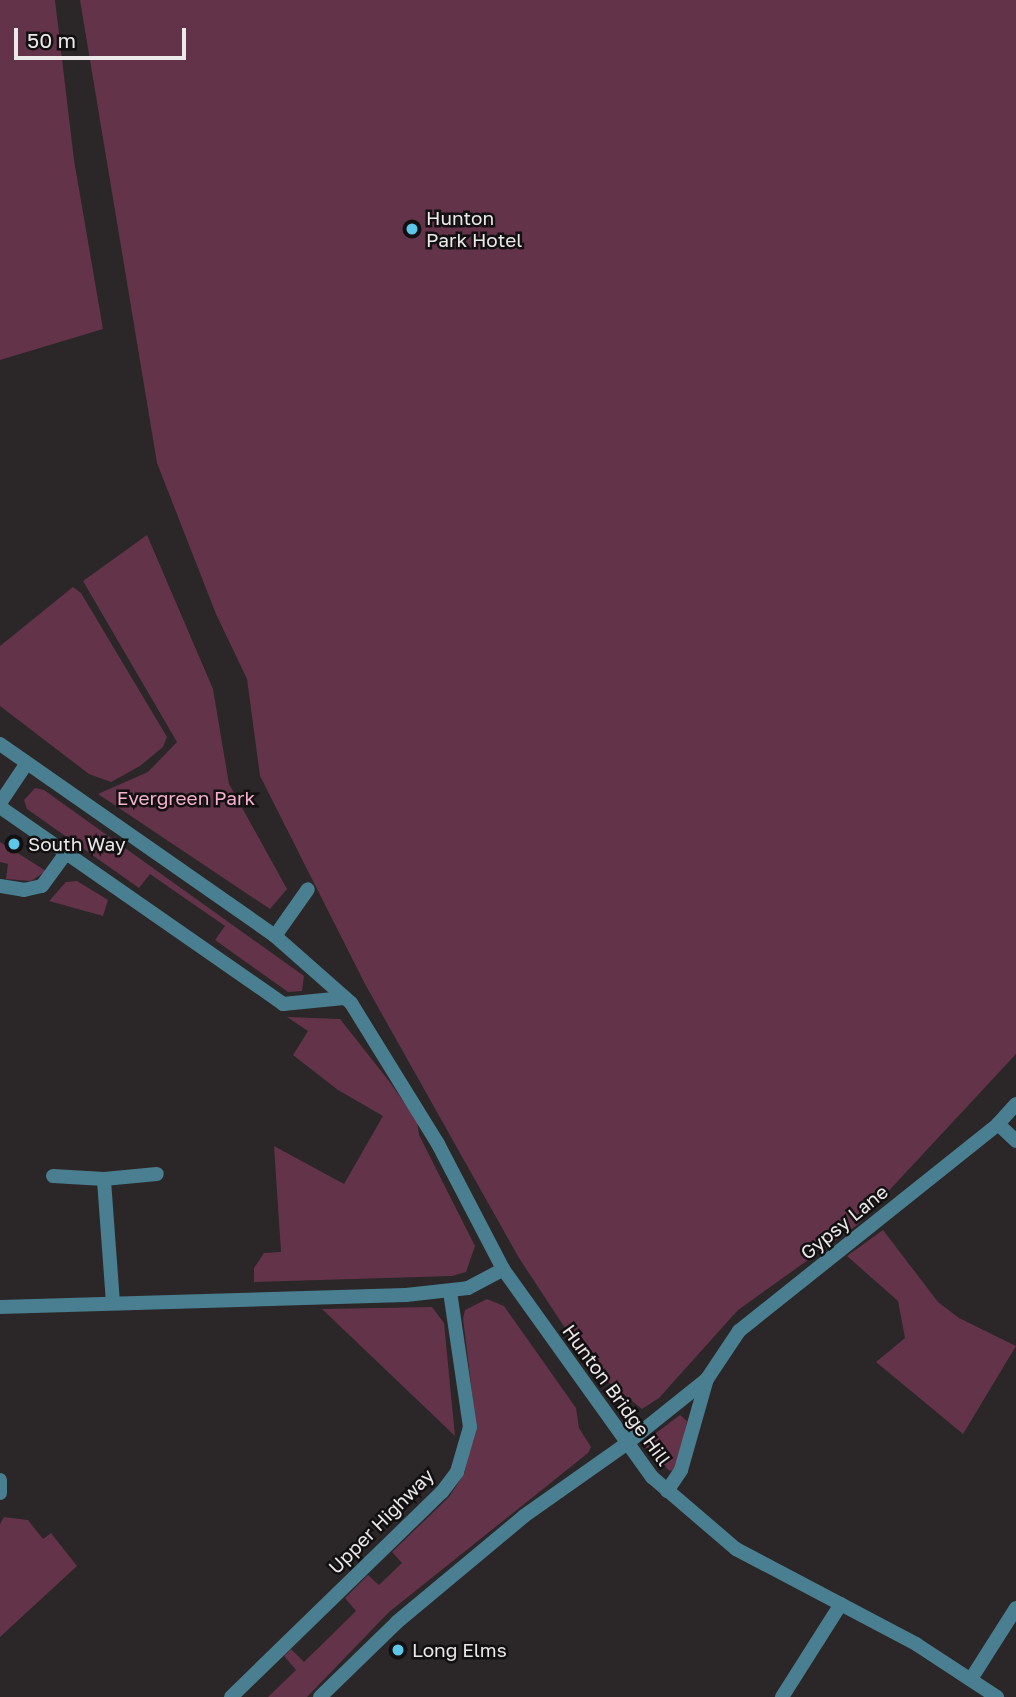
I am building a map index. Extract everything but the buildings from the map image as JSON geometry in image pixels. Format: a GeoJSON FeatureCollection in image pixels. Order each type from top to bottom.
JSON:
{"type":"FeatureCollection","features":[{"type":"Feature","properties":{"kind":"street"},"geometry":{"type":"LineString","coordinates":[[0,744],[275,936],[344,998]]}},
{"type":"Feature","properties":{"kind":"street"},"geometry":{"type":"LineString","coordinates":[[27,763],[0,805],[283,1004],[344,998]]}},
{"type":"Feature","properties":{"kind":"street"},"geometry":{"type":"LineString","coordinates":[[0,886],[24,890],[42,886],[66,853]]}},
{"type":"Feature","properties":{"kind":"street"},"geometry":{"type":"LineString","coordinates":[[275,936],[308,890]]}},
{"type":"Feature","properties":{"kind":"street","name":"Hunton Bridge Hill"},"geometry":{"type":"LineString","coordinates":[[344,998],[363,1018],[438,1144],[503,1269],[625,1444],[667,1491],[736,1549],[841,1604],[998,1697]]}},
{"type":"Feature","properties":{"kind":"street","name":"Gypsy Lane"},"geometry":{"type":"LineString","coordinates":[[625,1444],[707,1379],[740,1331],[998,1124],[1016,1104]]}},
{"type":"Feature","properties":{"kind":"street"},"geometry":{"type":"LineString","coordinates":[[998,1124],[1016,1140]]}},
{"type":"Feature","properties":{"kind":"street"},"geometry":{"type":"LineString","coordinates":[[53,1176],[104,1179],[157,1174]]}},
{"type":"Feature","properties":{"kind":"street"},"geometry":{"type":"LineString","coordinates":[[104,1179],[113,1303]]}},
{"type":"Feature","properties":{"kind":"street"},"geometry":{"type":"LineString","coordinates":[[0,1307],[450,1291],[468,1288],[503,1269]]}},
{"type":"Feature","properties":{"kind":"street","name":"Upper Highway"},"geometry":{"type":"LineString","coordinates":[[230,1697],[442,1492],[457,1472],[470,1427],[450,1291]]}},
{"type":"Feature","properties":{"kind":"street","name":"Gypsy Lane"},"geometry":{"type":"LineString","coordinates":[[667,1491],[681,1470],[707,1379]]}},
{"type":"Feature","properties":{"kind":"street"},"geometry":{"type":"LineString","coordinates":[[320,1697],[397,1622],[524,1516],[625,1444]]}},
{"type":"Feature","properties":{"kind":"street"},"geometry":{"type":"LineString","coordinates":[[0,1480],[0,1493]]}},
{"type":"Feature","properties":{"kind":"street"},"geometry":{"type":"LineString","coordinates":[[782,1697],[841,1604]]}},
{"type":"Feature","properties":{"kind":"street"},"geometry":{"type":"LineString","coordinates":[[971,1679],[1016,1608]]}},
{"type":"Feature","properties":{"kind":"green space"},"geometry":{"type":"Polygon","coordinates":[[[0,0],[55,0],[74,160],[103,329],[0,360],[0,0]]]}},
{"type":"Feature","properties":{"kind":"green space"},"geometry":{"type":"Polygon","coordinates":[[[80,0],[1016,0],[1016,1054],[857,1225],[738,1310],[659,1398],[642,1409],[592,1369],[519,1258],[365,984],[260,776],[247,679],[216,614],[157,463],[80,0]]]}},
{"type":"Feature","properties":{"kind":"green space","name":"Evergreen Park"},"geometry":{"type":"Polygon","coordinates":[[[147,535],[213,689],[229,784],[287,889],[270,909],[98,794],[148,772],[177,742],[83,581],[147,535]]]}},
{"type":"Feature","properties":{"kind":"green space"},"geometry":{"type":"Polygon","coordinates":[[[73,587],[81,593],[167,737],[163,747],[140,766],[111,782],[89,774],[0,706],[0,646],[73,587]]]}},
{"type":"Feature","properties":{"kind":"green space"},"geometry":{"type":"Polygon","coordinates":[[[35,788],[44,790],[304,976],[302,991],[288,992],[215,940],[225,926],[150,874],[139,888],[27,809],[24,800],[35,788]]]}},
{"type":"Feature","properties":{"kind":"green space"},"geometry":{"type":"Polygon","coordinates":[[[0,842],[46,871],[31,881],[6,879],[8,864],[0,862],[0,842]]]}},
{"type":"Feature","properties":{"kind":"green space"},"geometry":{"type":"Polygon","coordinates":[[[77,881],[108,900],[103,916],[49,901],[66,882],[77,881]]]}},
{"type":"Feature","properties":{"kind":"green space"},"geometry":{"type":"Polygon","coordinates":[[[287,1017],[340,1019],[389,1081],[417,1121],[419,1135],[475,1246],[466,1272],[452,1276],[254,1282],[254,1268],[264,1253],[281,1252],[274,1146],[344,1184],[383,1116],[338,1090],[293,1055],[308,1031],[287,1017]]]}},
{"type":"Feature","properties":{"kind":"green space"},"geometry":{"type":"Polygon","coordinates":[[[883,1230],[938,1302],[959,1318],[1016,1346],[963,1434],[876,1362],[905,1338],[898,1301],[847,1256],[883,1230]]]}},
{"type":"Feature","properties":{"kind":"green space"},"geometry":{"type":"Polygon","coordinates":[[[487,1299],[504,1306],[576,1408],[579,1428],[591,1447],[588,1453],[389,1612],[307,1697],[268,1697],[296,1670],[284,1656],[291,1649],[304,1662],[356,1611],[345,1598],[368,1575],[379,1585],[402,1563],[392,1552],[449,1497],[464,1474],[476,1426],[463,1318],[465,1310],[487,1299]]]}},
{"type":"Feature","properties":{"kind":"green space"},"geometry":{"type":"Polygon","coordinates":[[[432,1307],[444,1323],[455,1436],[322,1309],[432,1307]]]}},
{"type":"Feature","properties":{"kind":"green space"},"geometry":{"type":"Polygon","coordinates":[[[680,1415],[687,1421],[678,1468],[670,1471],[648,1452],[644,1442],[680,1415]]]}},
{"type":"Feature","properties":{"kind":"green space"},"geometry":{"type":"Polygon","coordinates":[[[4,1517],[28,1520],[43,1539],[51,1533],[77,1566],[0,1637],[0,1524],[4,1517]]]}},
{"type":"Feature","properties":{"kind":"place","name":"Hunton Park Hotel"},"geometry":{"type":"Point","coordinates":[412,229]}},
{"type":"Feature","properties":{"kind":"place","name":"South Way"},"geometry":{"type":"Point","coordinates":[14,844]}},
{"type":"Feature","properties":{"kind":"place","name":"Long Elms"},"geometry":{"type":"Point","coordinates":[398,1650]}}]}
